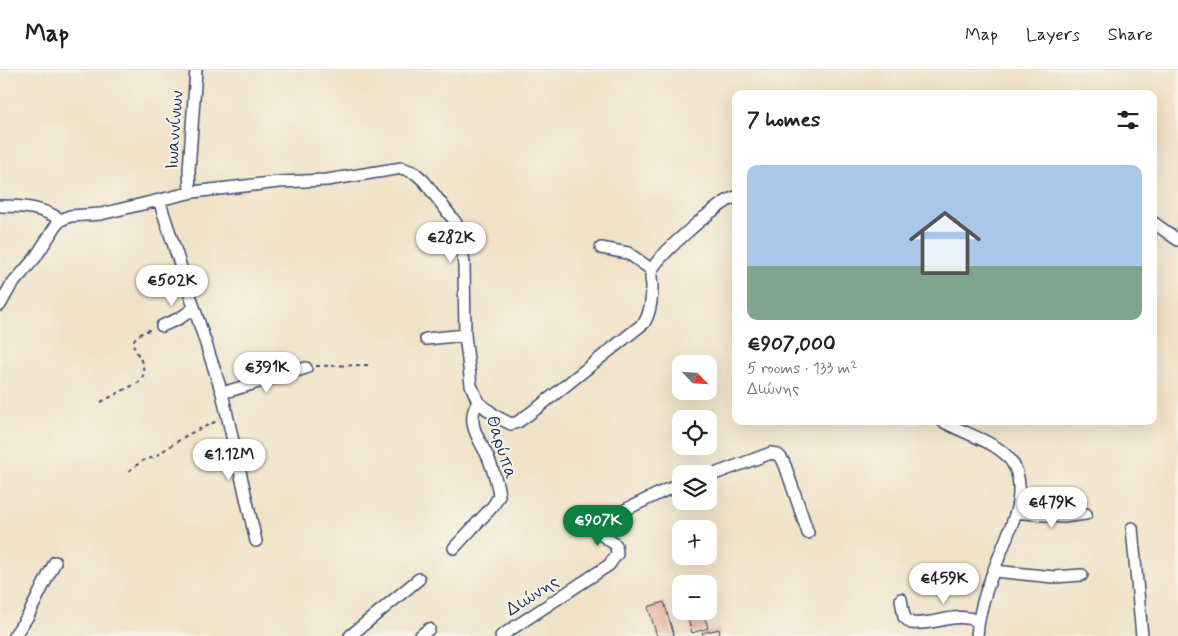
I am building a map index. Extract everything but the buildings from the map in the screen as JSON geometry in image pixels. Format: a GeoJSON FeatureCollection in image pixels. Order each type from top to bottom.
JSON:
{"type":"FeatureCollection","features":[{"type":"Feature","properties":{"kind":"street","name":"Ιωαννίνων"},"geometry":{"type":"LineString","coordinates":[[190,192],[189,170],[196,70]]}},
{"type":"Feature","properties":{"kind":"street"},"geometry":{"type":"LineString","coordinates":[[0,304],[10,287],[35,258],[53,229],[61,220],[70,216],[101,214],[190,192],[279,182],[327,180],[402,168],[415,173],[424,181],[456,223],[461,239],[464,264],[465,335],[470,386],[478,402],[497,418],[509,424],[518,422],[540,406],[644,322],[650,307],[652,270],[661,255],[721,204],[732,200]]}},
{"type":"Feature","properties":{"kind":"street"},"geometry":{"type":"LineString","coordinates":[[159,200],[222,393],[256,541]]}},
{"type":"Feature","properties":{"kind":"street"},"geometry":{"type":"LineString","coordinates":[[0,206],[32,208],[49,212],[61,220]]}},
{"type":"Feature","properties":{"kind":"street"},"geometry":{"type":"LineString","coordinates":[[1157,225],[1178,240]]}},
{"type":"Feature","properties":{"kind":"street"},"geometry":{"type":"LineString","coordinates":[[601,248],[628,253],[652,270]]}},
{"type":"Feature","properties":{"kind":"street"},"geometry":{"type":"LineString","coordinates":[[162,326],[180,318],[193,308]]}},
{"type":"Feature","properties":{"kind":"street"},"geometry":{"type":"LineString","coordinates":[[426,339],[465,335]]}},
{"type":"Feature","properties":{"kind":"street"},"geometry":{"type":"LineString","coordinates":[[222,393],[306,368]]}},
{"type":"Feature","properties":{"kind":"street","name":"Θαρύπα"},"geometry":{"type":"LineString","coordinates":[[454,548],[493,506],[499,496],[492,469],[473,426],[473,413],[478,402]]}},
{"type":"Feature","properties":{"kind":"street"},"geometry":{"type":"LineString","coordinates":[[950,425],[999,449],[1015,466],[1019,479],[1016,512],[983,599],[977,636]]}},
{"type":"Feature","properties":{"kind":"street"},"geometry":{"type":"LineString","coordinates":[[717,473],[771,453],[778,454],[786,468],[808,533]]}},
{"type":"Feature","properties":{"kind":"street","name":"Διώνης"},"geometry":{"type":"LineString","coordinates":[[501,636],[586,581],[613,561],[618,552],[616,545],[599,533],[596,528],[598,523],[672,488]]}},
{"type":"Feature","properties":{"kind":"street"},"geometry":{"type":"LineString","coordinates":[[1016,512],[1063,517],[1086,514]]}},
{"type":"Feature","properties":{"kind":"street"},"geometry":{"type":"LineString","coordinates":[[1132,528],[1142,636]]}},
{"type":"Feature","properties":{"kind":"street"},"geometry":{"type":"LineString","coordinates":[[14,636],[28,616],[54,562]]}},
{"type":"Feature","properties":{"kind":"street"},"geometry":{"type":"LineString","coordinates":[[994,571],[1054,577],[1082,575]]}},
{"type":"Feature","properties":{"kind":"street"},"geometry":{"type":"LineString","coordinates":[[350,636],[419,579]]}},
{"type":"Feature","properties":{"kind":"street"},"geometry":{"type":"LineString","coordinates":[[901,600],[905,618],[911,623],[958,617],[966,617],[978,621]]}},
{"type":"Feature","properties":{"kind":"path"},"geometry":{"type":"LineString","coordinates":[[101,402],[140,381],[144,374],[144,366],[134,348],[134,340],[139,334],[162,326]]}},
{"type":"Feature","properties":{"kind":"path"},"geometry":{"type":"LineString","coordinates":[[306,368],[372,364]]}},
{"type":"Feature","properties":{"kind":"path"},"geometry":{"type":"LineString","coordinates":[[129,471],[142,461],[154,457],[186,435],[228,416]]}}]}
